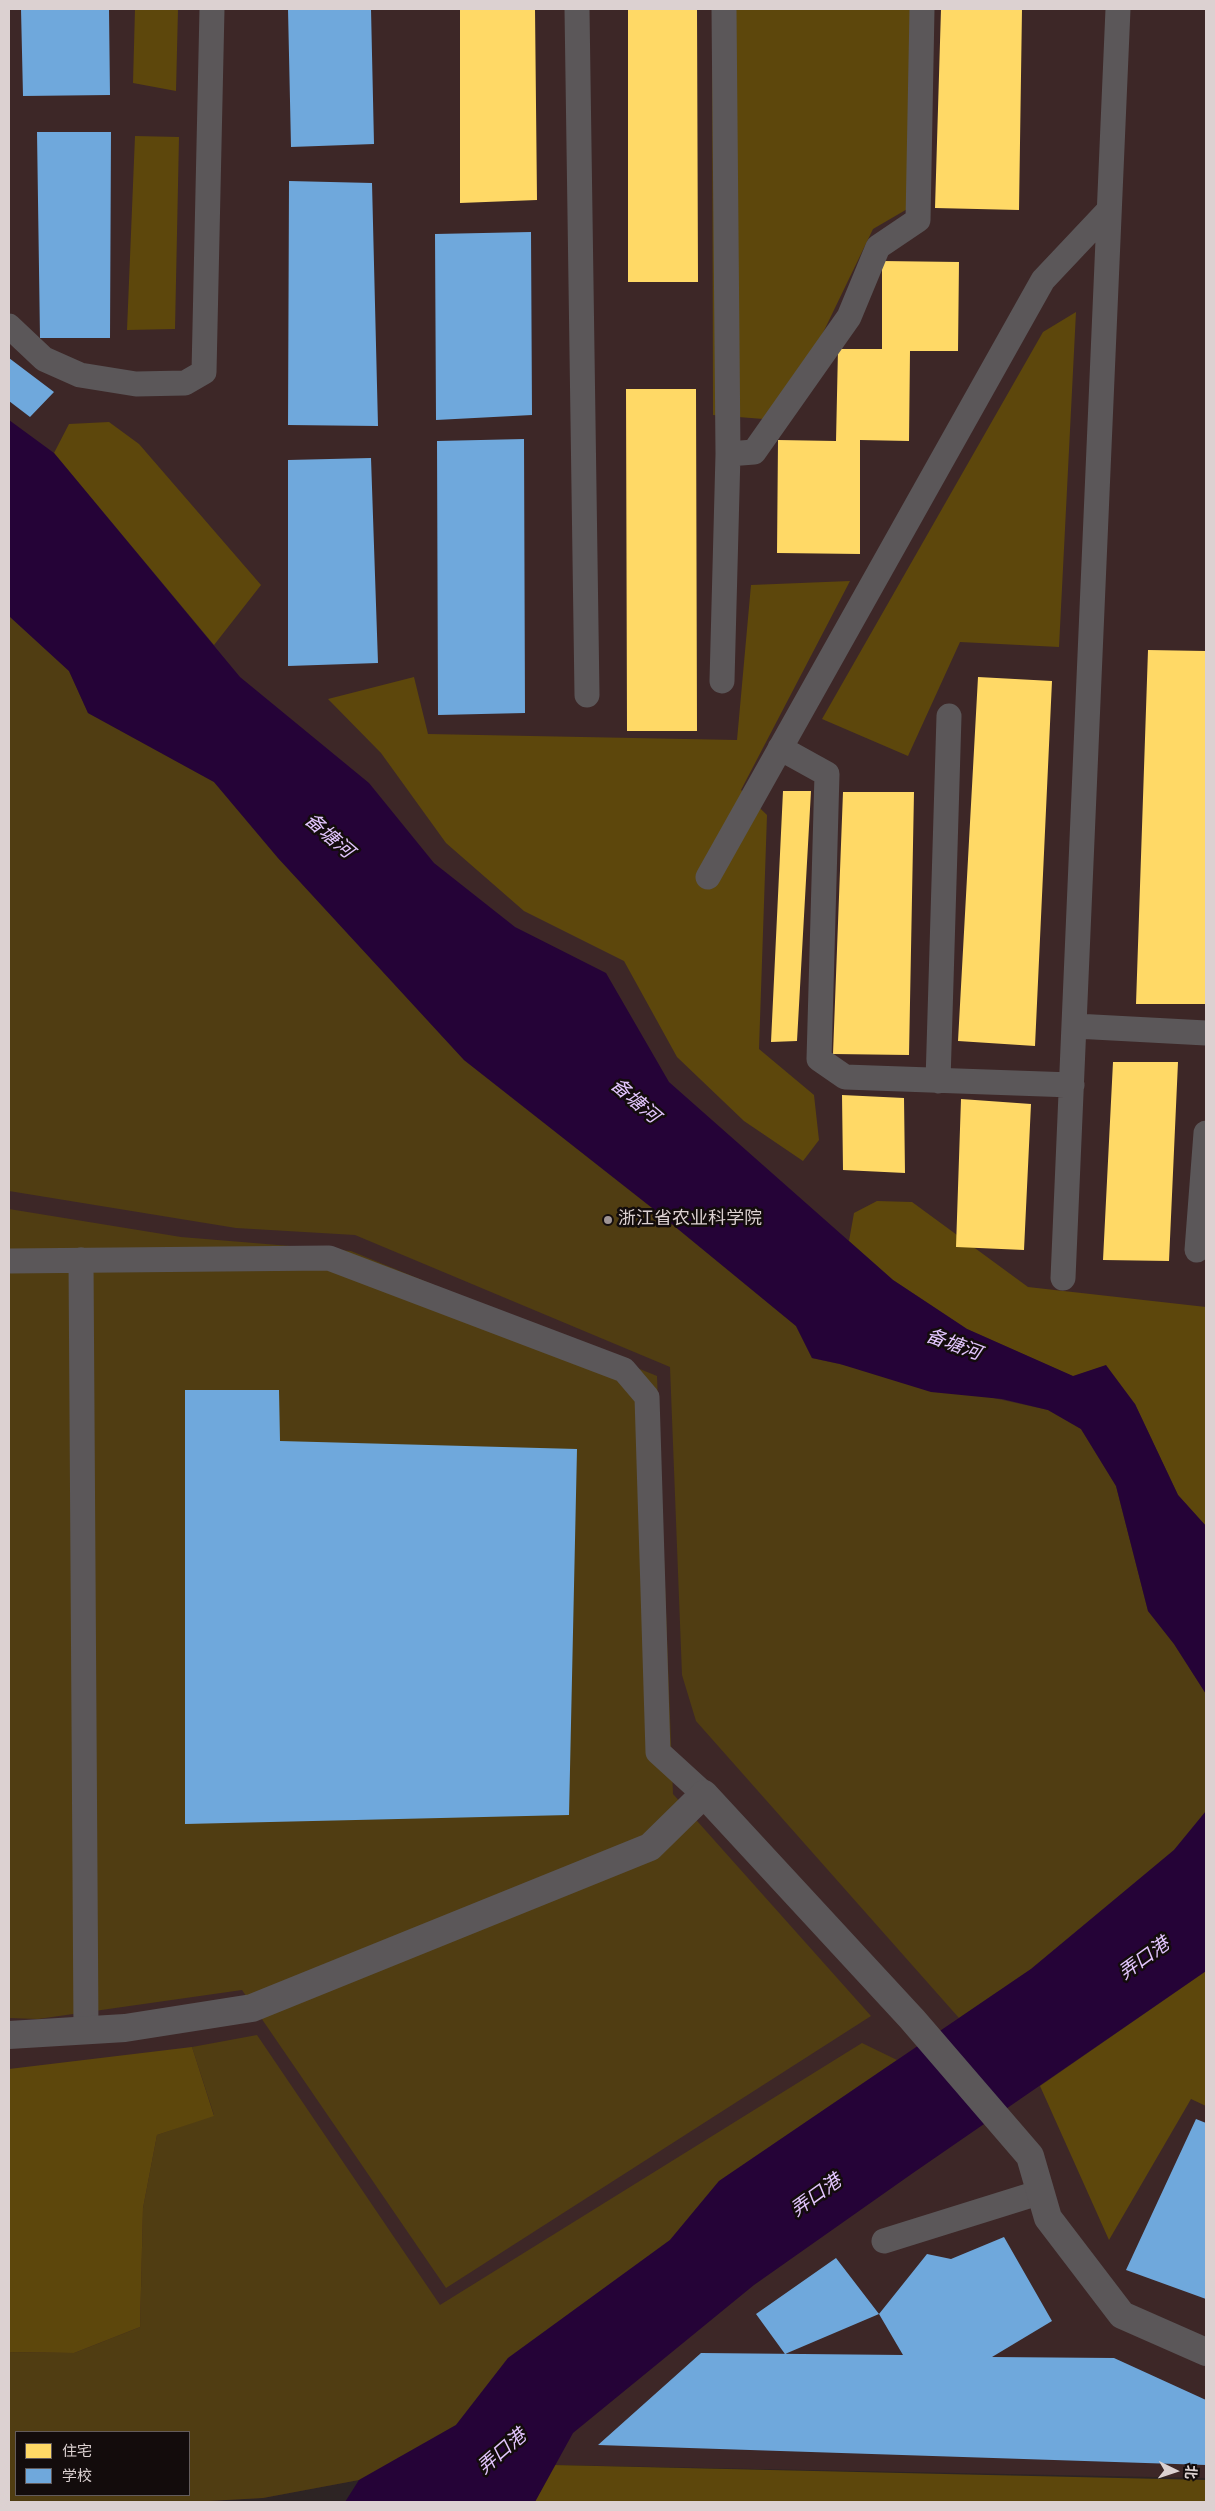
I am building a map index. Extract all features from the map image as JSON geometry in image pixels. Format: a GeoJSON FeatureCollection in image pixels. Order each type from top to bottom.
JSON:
{"type":"FeatureCollection","features":[{"type":"Feature","properties":{"kind":"street"},"geometry":{"type":"LineString","coordinates":[[9,2035],[124,2028],[252,2008],[650,1847],[704,1794],[912,2019],[1030,2156],[1048,2218],[1122,2315],[1206,2352]]}},
{"type":"Feature","properties":{"kind":"lane"},"geometry":{"type":"LineString","coordinates":[[9,326],[44,359],[80,375],[136,384],[185,383],[204,372],[212,9]]}},
{"type":"Feature","properties":{"kind":"lane"},"geometry":{"type":"LineString","coordinates":[[578,9],[587,695]]}},
{"type":"Feature","properties":{"kind":"lane"},"geometry":{"type":"LineString","coordinates":[[722,681],[728,454],[724,9]]}},
{"type":"Feature","properties":{"kind":"lane"},"geometry":{"type":"LineString","coordinates":[[728,454],[754,452],[849,317],[878,246],[918,220],[922,9]]}},
{"type":"Feature","properties":{"kind":"lane"},"geometry":{"type":"LineString","coordinates":[[1064,1278],[1118,9]]}},
{"type":"Feature","properties":{"kind":"lane"},"geometry":{"type":"LineString","coordinates":[[708,878],[1043,280],[1109,210]]}},
{"type":"Feature","properties":{"kind":"lane"},"geometry":{"type":"LineString","coordinates":[[938,1081],[949,716]]}},
{"type":"Feature","properties":{"kind":"lane"},"geometry":{"type":"LineString","coordinates":[[780,748],[826,774],[819,1059],[845,1077],[1072,1085]]}},
{"type":"Feature","properties":{"kind":"lane"},"geometry":{"type":"LineString","coordinates":[[1075,1026],[1206,1033]]}},
{"type":"Feature","properties":{"kind":"lane"},"geometry":{"type":"LineString","coordinates":[[1197,1250],[1206,1133]]}},
{"type":"Feature","properties":{"kind":"lane"},"geometry":{"type":"LineString","coordinates":[[9,1261],[329,1258],[624,1370],[647,1397],[658,1752],[704,1794]]}},
{"type":"Feature","properties":{"kind":"lane"},"geometry":{"type":"LineString","coordinates":[[81,1260],[86,2031]]}},
{"type":"Feature","properties":{"kind":"lane"},"geometry":{"type":"LineString","coordinates":[[884,2241],[1041,2192]]}},
{"type":"Feature","properties":{"kind":"shaded area","name":"浙江省农业科学院"},"geometry":{"type":"Polygon","coordinates":[[[9,9],[1206,9],[1206,2478],[554,2465],[359,2480],[263,2498],[191,2502],[9,2502],[9,9]]]}},
{"type":"Feature","properties":{"kind":"shaded area"},"geometry":{"type":"Polygon","coordinates":[[[135,9],[178,9],[176,91],[133,83],[135,9]]]}},
{"type":"Feature","properties":{"kind":"shaded area"},"geometry":{"type":"Polygon","coordinates":[[[712,9],[913,9],[909,208],[873,229],[793,395],[776,420],[713,415],[712,9]]]}},
{"type":"Feature","properties":{"kind":"shaded area"},"geometry":{"type":"Polygon","coordinates":[[[135,136],[179,137],[175,329],[127,330],[135,136]]]}},
{"type":"Feature","properties":{"kind":"shaded area"},"geometry":{"type":"Polygon","coordinates":[[[1076,312],[1059,647],[960,642],[908,756],[822,719],[1043,332],[1076,312]]]}},
{"type":"Feature","properties":{"kind":"shaded area"},"geometry":{"type":"Polygon","coordinates":[[[109,422],[139,444],[261,585],[214,645],[54,453],[69,424],[109,422]]]}},
{"type":"Feature","properties":{"kind":"shaded area"},"geometry":{"type":"Polygon","coordinates":[[[850,581],[741,790],[767,815],[759,1049],[814,1095],[819,1140],[803,1161],[744,1121],[677,1057],[624,961],[524,911],[446,843],[381,753],[328,699],[414,677],[428,734],[737,740],[751,585],[850,581]]]}},
{"type":"Feature","properties":{"kind":"shaded area"},"geometry":{"type":"Polygon","coordinates":[[[9,616],[69,671],[88,713],[214,782],[278,858],[464,1060],[656,1211],[796,1326],[812,1358],[1048,1410],[1081,1429],[1116,1486],[1148,1611],[1174,1644],[1206,1694],[1206,1811],[1174,1850],[1031,1969],[959,2018],[696,1721],[682,1675],[670,1367],[355,1235],[236,1228],[9,1191],[9,616]]]}},
{"type":"Feature","properties":{"kind":"shaded area"},"geometry":{"type":"Polygon","coordinates":[[[877,1201],[912,1202],[1028,1287],[1206,1307],[1206,1526],[1178,1495],[1135,1404],[967,1329],[893,1280],[849,1241],[854,1213],[877,1201]]]}},
{"type":"Feature","properties":{"kind":"shaded area"},"geometry":{"type":"Polygon","coordinates":[[[9,1209],[181,1237],[351,1251],[657,1376],[673,1794],[871,2016],[446,2288],[242,1990],[38,2019],[9,2018],[9,1209]]]}},
{"type":"Feature","properties":{"kind":"shaded area"},"geometry":{"type":"Polygon","coordinates":[[[1206,1971],[1206,2106],[1191,2099],[1109,2240],[1040,2086],[1206,1971]]]}},
{"type":"Feature","properties":{"kind":"shaded area"},"geometry":{"type":"Polygon","coordinates":[[[257,2035],[440,2305],[862,2043],[897,2060],[719,2181],[670,2240],[508,2358],[456,2425],[359,2480],[263,2498],[191,2502],[9,2502],[9,2352],[74,2353],[140,2327],[143,2208],[157,2135],[214,2115],[192,2047],[257,2035]]]}},
{"type":"Feature","properties":{"kind":"shaded area"},"geometry":{"type":"Polygon","coordinates":[[[192,2047],[214,2116],[157,2135],[143,2208],[140,2327],[74,2353],[9,2352],[9,2069],[192,2047]]]}},
{"type":"Feature","properties":{"kind":"shaded area"},"geometry":{"type":"Polygon","coordinates":[[[554,2465],[1206,2480],[1206,2502],[535,2501],[554,2465]]]}},
{"type":"Feature","properties":{"kind":"water","name":"备塘河"},"geometry":{"type":"Polygon","coordinates":[[[9,420],[54,453],[240,677],[369,783],[434,863],[515,927],[606,973],[669,1082],[893,1280],[967,1329],[1073,1376],[1106,1365],[1135,1404],[1178,1495],[1206,1526],[1206,1694],[1174,1644],[1148,1611],[1116,1486],[1081,1429],[1048,1410],[1002,1399],[931,1392],[840,1364],[812,1358],[796,1326],[656,1211],[464,1060],[278,858],[214,782],[88,713],[69,671],[9,616],[9,420]]]}},
{"type":"Feature","properties":{"kind":"water","name":"弄口港"},"geometry":{"type":"Polygon","coordinates":[[[1206,1811],[1206,1971],[754,2285],[573,2433],[535,2502],[345,2502],[359,2480],[456,2425],[508,2358],[670,2240],[719,2181],[1031,1969],[1174,1850],[1206,1811]]]}},
{"type":"Feature","properties":{"kind":"building: 住宅"},"geometry":{"type":"Polygon","coordinates":[[[460,9],[535,9],[537,200],[460,203],[460,9]]]}},
{"type":"Feature","properties":{"kind":"building: 住宅"},"geometry":{"type":"Polygon","coordinates":[[[628,9],[697,9],[698,282],[628,282],[628,9]]]}},
{"type":"Feature","properties":{"kind":"building: 住宅"},"geometry":{"type":"Polygon","coordinates":[[[941,9],[1022,9],[1019,210],[935,208],[941,9]]]}},
{"type":"Feature","properties":{"kind":"building: 住宅"},"geometry":{"type":"Polygon","coordinates":[[[882,261],[959,262],[958,351],[910,351],[909,441],[860,440],[860,554],[777,553],[778,440],[836,441],[838,349],[882,349],[882,261]]]}},
{"type":"Feature","properties":{"kind":"building: 住宅"},"geometry":{"type":"Polygon","coordinates":[[[626,389],[696,389],[697,731],[627,731],[626,389]]]}},
{"type":"Feature","properties":{"kind":"building: 住宅"},"geometry":{"type":"Polygon","coordinates":[[[1148,650],[1206,651],[1206,1004],[1136,1004],[1148,650]]]}},
{"type":"Feature","properties":{"kind":"building: 住宅"},"geometry":{"type":"Polygon","coordinates":[[[978,677],[1052,681],[1035,1046],[958,1041],[978,677]]]}},
{"type":"Feature","properties":{"kind":"building: 住宅"},"geometry":{"type":"Polygon","coordinates":[[[783,791],[811,791],[797,1041],[771,1042],[783,791]]]}},
{"type":"Feature","properties":{"kind":"building: 住宅"},"geometry":{"type":"Polygon","coordinates":[[[843,792],[914,792],[909,1055],[833,1054],[843,792]]]}},
{"type":"Feature","properties":{"kind":"building: 住宅"},"geometry":{"type":"Polygon","coordinates":[[[1113,1062],[1178,1062],[1169,1261],[1103,1260],[1113,1062]]]}},
{"type":"Feature","properties":{"kind":"building: 住宅"},"geometry":{"type":"Polygon","coordinates":[[[842,1095],[904,1098],[905,1173],[843,1170],[842,1095]]]}},
{"type":"Feature","properties":{"kind":"building: 住宅"},"geometry":{"type":"Polygon","coordinates":[[[961,1099],[1031,1104],[1024,1250],[956,1247],[961,1099]]]}},
{"type":"Feature","properties":{"kind":"building: 学校"},"geometry":{"type":"Polygon","coordinates":[[[21,9],[109,9],[110,95],[23,96],[21,9]]]}},
{"type":"Feature","properties":{"kind":"building: 学校"},"geometry":{"type":"Polygon","coordinates":[[[288,9],[371,9],[374,144],[291,147],[288,9]]]}},
{"type":"Feature","properties":{"kind":"building: 学校"},"geometry":{"type":"Polygon","coordinates":[[[37,132],[111,132],[110,338],[40,338],[37,132]]]}},
{"type":"Feature","properties":{"kind":"building: 学校"},"geometry":{"type":"Polygon","coordinates":[[[289,181],[372,183],[378,426],[288,425],[289,181]]]}},
{"type":"Feature","properties":{"kind":"building: 学校"},"geometry":{"type":"Polygon","coordinates":[[[531,232],[532,415],[436,420],[435,234],[531,232]]]}},
{"type":"Feature","properties":{"kind":"building: 学校"},"geometry":{"type":"Polygon","coordinates":[[[9,358],[54,392],[30,417],[9,401],[9,358]]]}},
{"type":"Feature","properties":{"kind":"building: 学校"},"geometry":{"type":"Polygon","coordinates":[[[524,439],[525,713],[438,715],[437,441],[524,439]]]}},
{"type":"Feature","properties":{"kind":"building: 学校"},"geometry":{"type":"Polygon","coordinates":[[[371,458],[378,663],[288,666],[288,460],[371,458]]]}},
{"type":"Feature","properties":{"kind":"building: 学校"},"geometry":{"type":"Polygon","coordinates":[[[185,1390],[279,1390],[280,1441],[577,1449],[569,1815],[185,1824],[185,1390]]]}},
{"type":"Feature","properties":{"kind":"building: 学校"},"geometry":{"type":"Polygon","coordinates":[[[1196,2119],[1206,2123],[1206,2299],[1126,2270],[1196,2119]]]}},
{"type":"Feature","properties":{"kind":"building: 学校"},"geometry":{"type":"Polygon","coordinates":[[[1004,2237],[1052,2321],[992,2357],[1114,2358],[1206,2400],[1206,2465],[598,2445],[701,2353],[903,2355],[879,2314],[927,2254],[951,2259],[1004,2237]]]}},
{"type":"Feature","properties":{"kind":"building: 学校"},"geometry":{"type":"Polygon","coordinates":[[[836,2258],[879,2314],[785,2354],[756,2314],[836,2258]]]}},
{"type":"Feature","properties":{"kind":"place","name":"浙江省农业科学院"},"geometry":{"type":"Point","coordinates":[608,1220]}}]}
